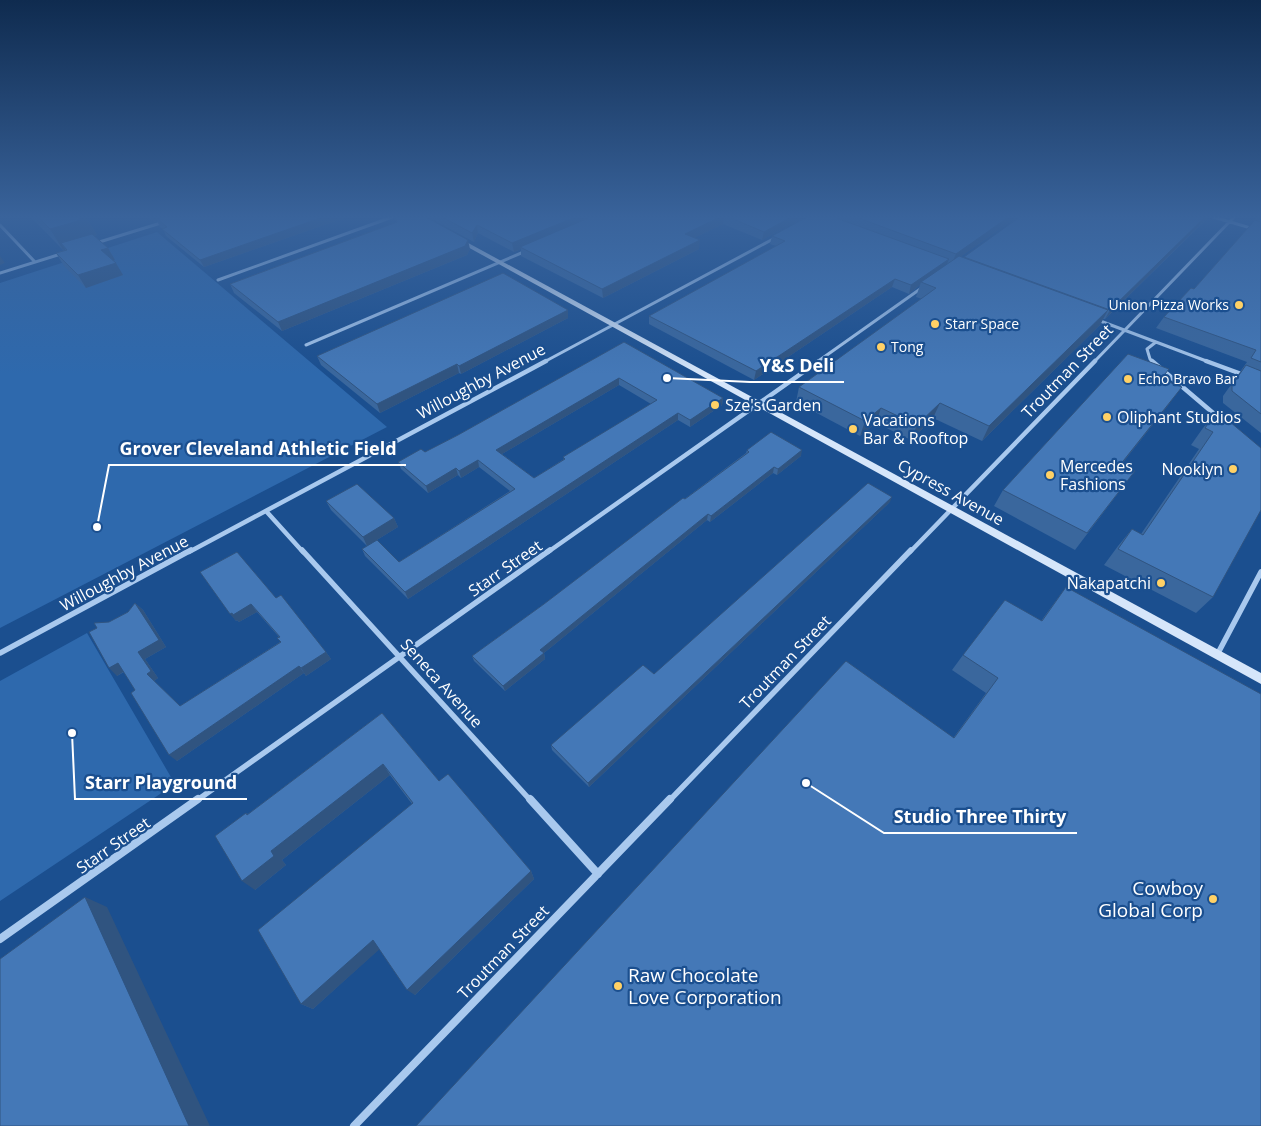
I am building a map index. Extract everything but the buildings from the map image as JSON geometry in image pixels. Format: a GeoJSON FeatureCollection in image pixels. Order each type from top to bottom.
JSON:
{"type":"FeatureCollection","features":[{"type":"Feature","properties":{"kind":"main road","name":"Cypress Avenue"},"geometry":{"type":"LineString","coordinates":[[512,269],[1261,679]]}},
{"type":"Feature","properties":{"kind":"street"},"geometry":{"type":"LineString","coordinates":[[0,273],[14,269]]}},
{"type":"Feature","properties":{"kind":"street"},"geometry":{"type":"LineString","coordinates":[[218,280],[250,269]]}},
{"type":"Feature","properties":{"kind":"street"},"geometry":{"type":"LineString","coordinates":[[306,344],[485,269]]}},
{"type":"Feature","properties":{"kind":"street","name":"Willoughby Avenue"},"geometry":{"type":"LineString","coordinates":[[0,653],[717,269]]}},
{"type":"Feature","properties":{"kind":"street","name":"Troutman Street"},"geometry":{"type":"LineString","coordinates":[[354,1126],[1185,269]]}},
{"type":"Feature","properties":{"kind":"street","name":"Starr Street"},"geometry":{"type":"LineString","coordinates":[[0,939],[930,283]]}},
{"type":"Feature","properties":{"kind":"street"},"geometry":{"type":"LineString","coordinates":[[1094,319],[1252,378]]}},
{"type":"Feature","properties":{"kind":"street"},"geometry":{"type":"LineString","coordinates":[[1156,342],[1147,349],[1150,359],[1224,423]]}},
{"type":"Feature","properties":{"kind":"street","name":"Seneca Avenue"},"geometry":{"type":"LineString","coordinates":[[266,511],[598,874]]}},
{"type":"Feature","properties":{"kind":"street"},"geometry":{"type":"LineString","coordinates":[[1218,655],[1261,572]]}},
{"type":"Feature","properties":{"kind":"shaded area"},"geometry":{"type":"Polygon","coordinates":[[[44,269],[200,269],[387,427],[0,628],[0,283],[44,269]]]}},
{"type":"Feature","properties":{"kind":"shaded area"},"geometry":{"type":"Polygon","coordinates":[[[87,633],[175,784],[0,901],[0,681],[87,633]]]}},
{"type":"Feature","properties":{"kind":"place","name":"Union Pizza Works"},"geometry":{"type":"Point","coordinates":[1239,305]}},
{"type":"Feature","properties":{"kind":"place","name":"Starr Space"},"geometry":{"type":"Point","coordinates":[935,324]}},
{"type":"Feature","properties":{"kind":"place","name":"Tong"},"geometry":{"type":"Point","coordinates":[881,347]}},
{"type":"Feature","properties":{"kind":"place","name":"Y&S Deli"},"geometry":{"type":"Point","coordinates":[667,378]}},
{"type":"Feature","properties":{"kind":"place","name":"Echo Bravo Bar"},"geometry":{"type":"Point","coordinates":[1128,379]}},
{"type":"Feature","properties":{"kind":"place","name":"Sze's Garden"},"geometry":{"type":"Point","coordinates":[715,405]}},
{"type":"Feature","properties":{"kind":"place","name":"Oliphant Studios"},"geometry":{"type":"Point","coordinates":[1107,417]}},
{"type":"Feature","properties":{"kind":"place","name":"Vacations Bar & Rooftop"},"geometry":{"type":"Point","coordinates":[853,429]}},
{"type":"Feature","properties":{"kind":"place","name":"Nooklyn"},"geometry":{"type":"Point","coordinates":[1233,469]}},
{"type":"Feature","properties":{"kind":"place","name":"Mercedes Fashions"},"geometry":{"type":"Point","coordinates":[1050,475]}},
{"type":"Feature","properties":{"kind":"place","name":"Grover Cleveland Athletic Field"},"geometry":{"type":"Point","coordinates":[97,527]}},
{"type":"Feature","properties":{"kind":"place","name":"Nakapatchi"},"geometry":{"type":"Point","coordinates":[1161,583]}},
{"type":"Feature","properties":{"kind":"place","name":"Starr Playground"},"geometry":{"type":"Point","coordinates":[72,733]}},
{"type":"Feature","properties":{"kind":"place","name":"Studio Three Thirty"},"geometry":{"type":"Point","coordinates":[806,783]}},
{"type":"Feature","properties":{"kind":"place","name":"Cowboy Global Corp"},"geometry":{"type":"Point","coordinates":[1213,899]}},
{"type":"Feature","properties":{"kind":"place","name":"Raw Chocolate Love Corporation"},"geometry":{"type":"Point","coordinates":[618,986]}}]}
